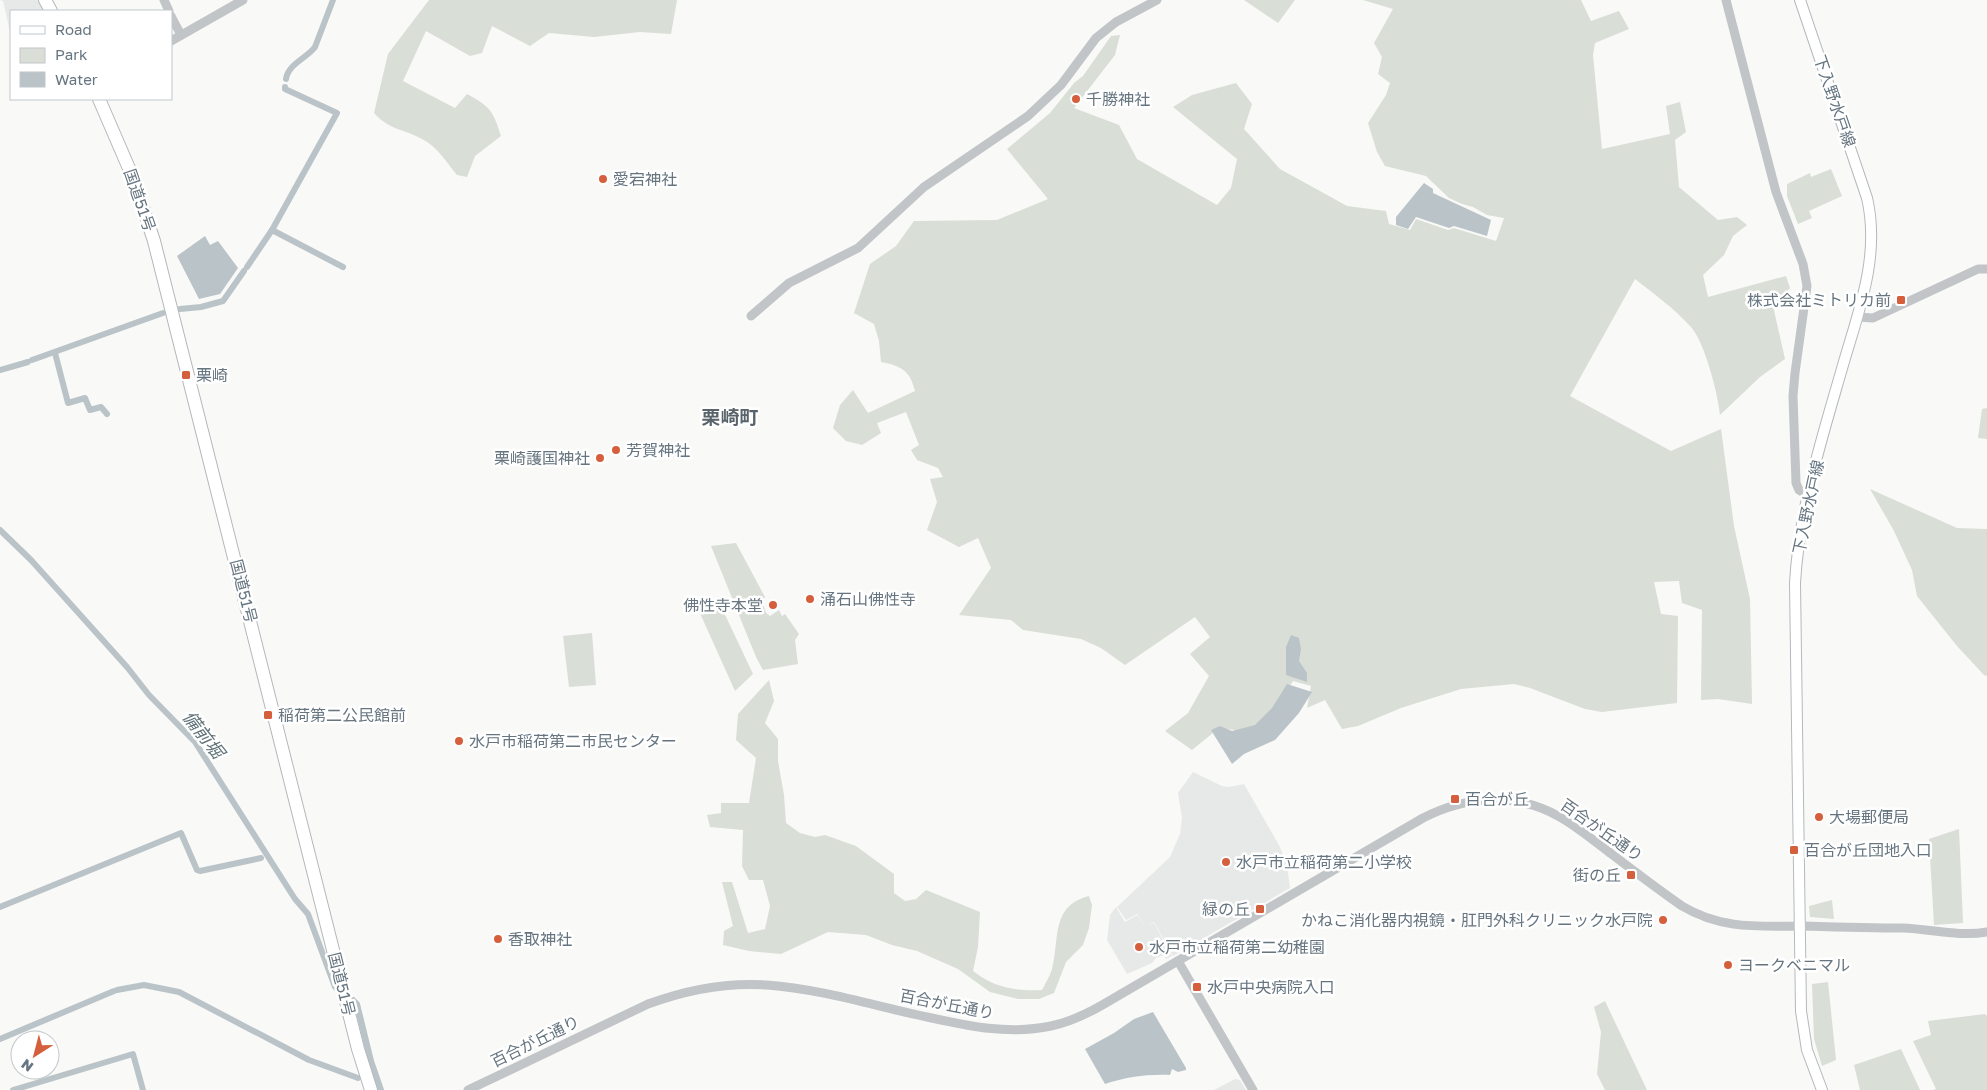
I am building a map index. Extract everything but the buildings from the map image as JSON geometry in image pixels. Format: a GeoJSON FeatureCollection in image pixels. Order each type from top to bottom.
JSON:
{"type":"FeatureCollection","features":[{"type":"Feature","properties":{"kind":"highway","name":"国道51号"},"geometry":{"type":"LineString","coordinates":[[99,100],[134,180],[154,241],[358,1049],[371,1090]]}},
{"type":"Feature","properties":{"kind":"main road","name":"下入野水戸線"},"geometry":{"type":"LineString","coordinates":[[1800,0],[1870,209],[1872,230],[1872,254],[1857,317],[1807,495],[1799,534],[1795,583],[1803,1027],[1811,1063],[1822,1090]]}},
{"type":"Feature","properties":{"kind":"street"},"geometry":{"type":"LineString","coordinates":[[172,40],[243,0]]}},
{"type":"Feature","properties":{"kind":"street"},"geometry":{"type":"LineString","coordinates":[[751,316],[789,283],[858,248],[924,187],[1028,116],[1061,85],[1087,49],[1104,31],[1116,22],[1157,0]]}},
{"type":"Feature","properties":{"kind":"street"},"geometry":{"type":"LineString","coordinates":[[1726,0],[1772,177],[1803,264],[1807,286],[1795,366],[1793,396],[1796,484],[1799,490],[1807,495]]}},
{"type":"Feature","properties":{"kind":"street"},"geometry":{"type":"LineString","coordinates":[[172,18],[181,36]]}},
{"type":"Feature","properties":{"kind":"street"},"geometry":{"type":"LineString","coordinates":[[1857,317],[1874,318],[1978,269],[1987,269]]}},
{"type":"Feature","properties":{"kind":"street","name":"百合が丘通り"},"geometry":{"type":"LineString","coordinates":[[468,1090],[631,1011],[664,998],[698,990],[739,985],[779,986],[967,1026],[998,1030],[1023,1030],[1051,1026],[1078,1017],[1104,1004],[1443,808],[1482,800],[1513,800],[1542,808],[1566,820],[1659,890],[1692,912],[1715,921],[1739,926],[1907,928],[1947,933],[1987,932]]}},
{"type":"Feature","properties":{"kind":"street"},"geometry":{"type":"LineString","coordinates":[[1178,961],[1253,1090]]}},
{"type":"Feature","properties":{"kind":"shaded area"},"geometry":{"type":"Polygon","coordinates":[[[0,0],[37,0],[43,10],[10,10],[10,32],[3,1],[0,0]]]}},
{"type":"Feature","properties":{"kind":"shaded area","name":"水戸市立稲荷第二小学校"},"geometry":{"type":"Polygon","coordinates":[[[1193,772],[1222,786],[1229,787],[1244,784],[1280,847],[1287,866],[1290,888],[1173,956],[1154,922],[1149,925],[1154,923],[1172,956],[1166,959],[1164,955],[1156,958],[1152,963],[1127,974],[1107,940],[1110,915],[1116,907],[1125,922],[1137,915],[1146,928],[1137,914],[1126,920],[1117,907],[1170,857],[1180,834],[1182,818],[1178,793],[1193,772]]]}},
{"type":"Feature","properties":{"kind":"shaded area"},"geometry":{"type":"Polygon","coordinates":[[[1235,1079],[1240,1080],[1246,1090],[1214,1090],[1235,1079]]]}},
{"type":"Feature","properties":{"kind":"green space"},"geometry":{"type":"Polygon","coordinates":[[[429,0],[677,0],[671,34],[640,32],[594,37],[549,33],[530,46],[492,26],[482,53],[470,56],[426,31],[403,81],[455,108],[467,94],[490,110],[501,136],[475,156],[467,177],[457,175],[428,142],[385,123],[374,113],[388,54],[429,0]]]}},
{"type":"Feature","properties":{"kind":"green space"},"geometry":{"type":"Polygon","coordinates":[[[1244,0],[1295,0],[1278,23],[1244,0]]]}},
{"type":"Feature","properties":{"kind":"green space"},"geometry":{"type":"Polygon","coordinates":[[[1363,0],[1581,0],[1591,21],[1619,11],[1629,29],[1595,43],[1593,55],[1602,149],[1670,134],[1666,106],[1680,102],[1686,132],[1675,140],[1679,187],[1718,220],[1737,217],[1747,225],[1733,236],[1724,255],[1703,275],[1708,297],[1786,276],[1790,288],[1773,306],[1785,359],[1760,377],[1720,415],[1717,395],[1706,356],[1691,327],[1635,279],[1570,396],[1671,451],[1721,429],[1734,526],[1750,599],[1752,704],[1718,699],[1701,700],[1702,610],[1682,603],[1679,581],[1654,582],[1661,614],[1678,616],[1677,703],[1602,712],[1585,709],[1530,688],[1514,684],[1461,689],[1401,708],[1358,726],[1342,729],[1325,700],[1307,708],[1311,686],[1293,681],[1263,724],[1242,731],[1219,728],[1192,750],[1165,731],[1188,713],[1209,676],[1190,654],[1210,637],[1195,617],[1125,665],[1101,648],[1081,639],[1023,630],[1011,620],[959,615],[991,568],[978,538],[959,547],[927,530],[937,502],[930,479],[943,477],[938,468],[917,460],[911,450],[919,445],[906,412],[877,423],[881,433],[862,445],[846,441],[833,428],[840,405],[853,390],[868,413],[915,391],[910,378],[904,370],[881,362],[879,341],[874,324],[854,313],[870,264],[896,246],[914,221],[997,220],[1048,199],[1007,149],[1050,113],[1074,83],[1083,76],[1111,36],[1120,35],[1115,55],[1074,108],[1119,125],[1137,159],[1217,205],[1231,188],[1237,159],[1173,107],[1192,95],[1236,83],[1252,104],[1244,129],[1280,169],[1347,206],[1386,211],[1389,224],[1410,230],[1416,219],[1448,230],[1454,228],[1496,241],[1504,218],[1487,215],[1473,207],[1449,198],[1426,176],[1385,166],[1377,152],[1368,123],[1386,95],[1390,83],[1378,74],[1382,57],[1374,43],[1393,9],[1363,0]]]}},
{"type":"Feature","properties":{"kind":"green space"},"geometry":{"type":"Polygon","coordinates":[[[1831,169],[1842,196],[1809,211],[1812,218],[1798,224],[1787,196],[1787,184],[1810,173],[1811,177],[1831,169]]]}},
{"type":"Feature","properties":{"kind":"green space"},"geometry":{"type":"Polygon","coordinates":[[[1987,408],[1987,439],[1978,438],[1982,409],[1987,408]]]}},
{"type":"Feature","properties":{"kind":"green space"},"geometry":{"type":"Polygon","coordinates":[[[1870,489],[1957,528],[1987,529],[1987,676],[1957,646],[1917,596],[1912,570],[1894,531],[1870,489]]]}},
{"type":"Feature","properties":{"kind":"green space"},"geometry":{"type":"Polygon","coordinates":[[[736,543],[765,597],[762,601],[766,613],[770,616],[779,610],[782,616],[785,614],[799,634],[795,640],[798,664],[763,670],[756,657],[711,546],[736,543]]]}},
{"type":"Feature","properties":{"kind":"green space"},"geometry":{"type":"Polygon","coordinates":[[[719,602],[753,674],[735,691],[699,611],[719,602]]]}},
{"type":"Feature","properties":{"kind":"green space"},"geometry":{"type":"Polygon","coordinates":[[[592,633],[596,685],[569,687],[563,636],[592,633]]]}},
{"type":"Feature","properties":{"kind":"green space"},"geometry":{"type":"Polygon","coordinates":[[[769,680],[774,701],[765,723],[778,739],[778,761],[784,795],[786,823],[800,833],[815,837],[825,835],[856,846],[894,874],[894,893],[905,901],[916,899],[926,890],[980,912],[978,947],[973,971],[981,977],[997,985],[1014,989],[1042,990],[1052,969],[1062,916],[1077,901],[1089,896],[1092,905],[1089,928],[1083,945],[1066,962],[1054,993],[1039,999],[1018,999],[990,992],[958,969],[917,951],[892,945],[866,935],[828,932],[781,954],[749,951],[723,945],[724,931],[733,926],[722,882],[732,882],[748,933],[765,929],[770,906],[763,880],[749,880],[742,866],[743,830],[710,827],[707,815],[721,813],[721,803],[749,803],[756,758],[736,740],[738,714],[769,680]]]}},
{"type":"Feature","properties":{"kind":"green space"},"geometry":{"type":"Polygon","coordinates":[[[1959,829],[1963,923],[1934,925],[1929,839],[1959,829]]]}},
{"type":"Feature","properties":{"kind":"green space"},"geometry":{"type":"Polygon","coordinates":[[[1832,900],[1834,919],[1810,917],[1809,906],[1832,900]]]}},
{"type":"Feature","properties":{"kind":"green space"},"geometry":{"type":"Polygon","coordinates":[[[1828,982],[1836,1060],[1822,1066],[1814,1039],[1812,984],[1828,982]]]}},
{"type":"Feature","properties":{"kind":"green space"},"geometry":{"type":"Polygon","coordinates":[[[1605,1001],[1647,1090],[1605,1090],[1597,1074],[1601,1032],[1594,1007],[1605,1001]]]}},
{"type":"Feature","properties":{"kind":"green space"},"geometry":{"type":"Polygon","coordinates":[[[1985,1014],[1987,1016],[1987,1090],[1933,1090],[1936,1089],[1913,1041],[1931,1035],[1928,1021],[1985,1014]]]}},
{"type":"Feature","properties":{"kind":"green space"},"geometry":{"type":"Polygon","coordinates":[[[1901,1049],[1920,1090],[1860,1090],[1854,1065],[1901,1049]]]}},
{"type":"Feature","properties":{"kind":"water"},"geometry":{"type":"Polygon","coordinates":[[[1424,183],[1433,189],[1433,193],[1491,220],[1487,236],[1454,226],[1449,228],[1416,217],[1408,229],[1396,225],[1396,217],[1424,183]]]}},
{"type":"Feature","properties":{"kind":"water"},"geometry":{"type":"Polygon","coordinates":[[[205,236],[210,245],[218,241],[238,268],[220,294],[199,299],[177,256],[205,236]]]}},
{"type":"Feature","properties":{"kind":"water"},"geometry":{"type":"Polygon","coordinates":[[[1291,635],[1299,638],[1301,649],[1299,661],[1307,673],[1307,682],[1286,675],[1286,647],[1291,635]]]}},
{"type":"Feature","properties":{"kind":"water"},"geometry":{"type":"Polygon","coordinates":[[[1287,684],[1312,692],[1299,713],[1275,740],[1244,754],[1232,764],[1211,730],[1220,726],[1232,731],[1255,725],[1272,708],[1287,684]]]}},
{"type":"Feature","properties":{"kind":"water"},"geometry":{"type":"Polygon","coordinates":[[[1153,1012],[1186,1070],[1178,1072],[1172,1069],[1170,1075],[1137,1076],[1105,1084],[1085,1049],[1134,1019],[1153,1012]]]}},
{"type":"Feature","properties":{"kind":"waterway"},"geometry":{"type":"LineString","coordinates":[[286,79],[290,69],[315,47],[333,0]]}},
{"type":"Feature","properties":{"kind":"waterway"},"geometry":{"type":"LineString","coordinates":[[247,267],[272,230],[337,113],[285,89],[285,87]]}},
{"type":"Feature","properties":{"kind":"waterway"},"geometry":{"type":"LineString","coordinates":[[272,230],[343,267]]}},
{"type":"Feature","properties":{"kind":"waterway"},"geometry":{"type":"LineString","coordinates":[[180,309],[201,307],[223,301],[244,271]]}},
{"type":"Feature","properties":{"kind":"waterway"},"geometry":{"type":"LineString","coordinates":[[32,360],[163,313]]}},
{"type":"Feature","properties":{"kind":"waterway"},"geometry":{"type":"LineString","coordinates":[[55,353],[68,403],[85,398],[90,410],[101,407],[107,414]]}},
{"type":"Feature","properties":{"kind":"waterway"},"geometry":{"type":"LineString","coordinates":[[0,370],[28,362]]}},
{"type":"Feature","properties":{"kind":"waterway","name":"備前堀"},"geometry":{"type":"LineString","coordinates":[[0,530],[31,560],[127,667],[149,695],[195,742],[295,899],[308,914],[335,987],[338,990]]}},
{"type":"Feature","properties":{"kind":"waterway"},"geometry":{"type":"LineString","coordinates":[[0,907],[181,833],[197,870],[200,871],[261,858]]}},
{"type":"Feature","properties":{"kind":"waterway"},"geometry":{"type":"LineString","coordinates":[[117,990],[144,985],[179,992],[309,1060],[358,1078]]}},
{"type":"Feature","properties":{"kind":"waterway"},"geometry":{"type":"LineString","coordinates":[[0,1039],[114,991]]}},
{"type":"Feature","properties":{"kind":"waterway","name":"備前堀"},"geometry":{"type":"LineString","coordinates":[[353,1000],[357,1004],[371,1061],[381,1090]]}},
{"type":"Feature","properties":{"kind":"waterway"},"geometry":{"type":"LineString","coordinates":[[13,1090],[133,1054],[143,1090]]}},
{"type":"Feature","properties":{"kind":"place","name":"千勝神社"},"geometry":{"type":"Point","coordinates":[1076,99]}},
{"type":"Feature","properties":{"kind":"place","name":"愛宕神社"},"geometry":{"type":"Point","coordinates":[603,179]}},
{"type":"Feature","properties":{"kind":"place","name":"株式会社ミトリカ前"},"geometry":{"type":"Point","coordinates":[1901,300]}},
{"type":"Feature","properties":{"kind":"place","name":"栗崎"},"geometry":{"type":"Point","coordinates":[186,375]}},
{"type":"Feature","properties":{"kind":"place","name":"芳賀神社"},"geometry":{"type":"Point","coordinates":[616,450]}},
{"type":"Feature","properties":{"kind":"place","name":"栗崎護国神社"},"geometry":{"type":"Point","coordinates":[600,458]}},
{"type":"Feature","properties":{"kind":"place","name":"涌石山佛性寺"},"geometry":{"type":"Point","coordinates":[810,599]}},
{"type":"Feature","properties":{"kind":"place","name":"佛性寺本堂"},"geometry":{"type":"Point","coordinates":[773,605]}},
{"type":"Feature","properties":{"kind":"place","name":"稲荷第二公民館前"},"geometry":{"type":"Point","coordinates":[268,715]}},
{"type":"Feature","properties":{"kind":"place","name":"水戸市稲荷第二市民センター"},"geometry":{"type":"Point","coordinates":[459,741]}},
{"type":"Feature","properties":{"kind":"place","name":"百合が丘"},"geometry":{"type":"Point","coordinates":[1455,799]}},
{"type":"Feature","properties":{"kind":"place","name":"大場郵便局"},"geometry":{"type":"Point","coordinates":[1819,817]}},
{"type":"Feature","properties":{"kind":"place","name":"百合が丘団地入口"},"geometry":{"type":"Point","coordinates":[1794,850]}},
{"type":"Feature","properties":{"kind":"place","name":"水戸市立稲荷第二小学校"},"geometry":{"type":"Point","coordinates":[1226,862]}},
{"type":"Feature","properties":{"kind":"place","name":"街の丘"},"geometry":{"type":"Point","coordinates":[1631,875]}},
{"type":"Feature","properties":{"kind":"place","name":"緑の丘"},"geometry":{"type":"Point","coordinates":[1260,909]}},
{"type":"Feature","properties":{"kind":"place","name":"かねこ消化器内視鏡・肛門外科クリニック水戸院"},"geometry":{"type":"Point","coordinates":[1663,920]}},
{"type":"Feature","properties":{"kind":"place","name":"香取神社"},"geometry":{"type":"Point","coordinates":[498,939]}},
{"type":"Feature","properties":{"kind":"place","name":"水戸市立稲荷第二幼稚園"},"geometry":{"type":"Point","coordinates":[1139,947]}},
{"type":"Feature","properties":{"kind":"place","name":"ヨークベニマル"},"geometry":{"type":"Point","coordinates":[1728,965]}},
{"type":"Feature","properties":{"kind":"place","name":"水戸中央病院入口"},"geometry":{"type":"Point","coordinates":[1197,987]}},
{"type":"Feature","properties":{"kind":"district","name":"栗崎町"},"geometry":{"type":"Point","coordinates":[730,416]}}]}
